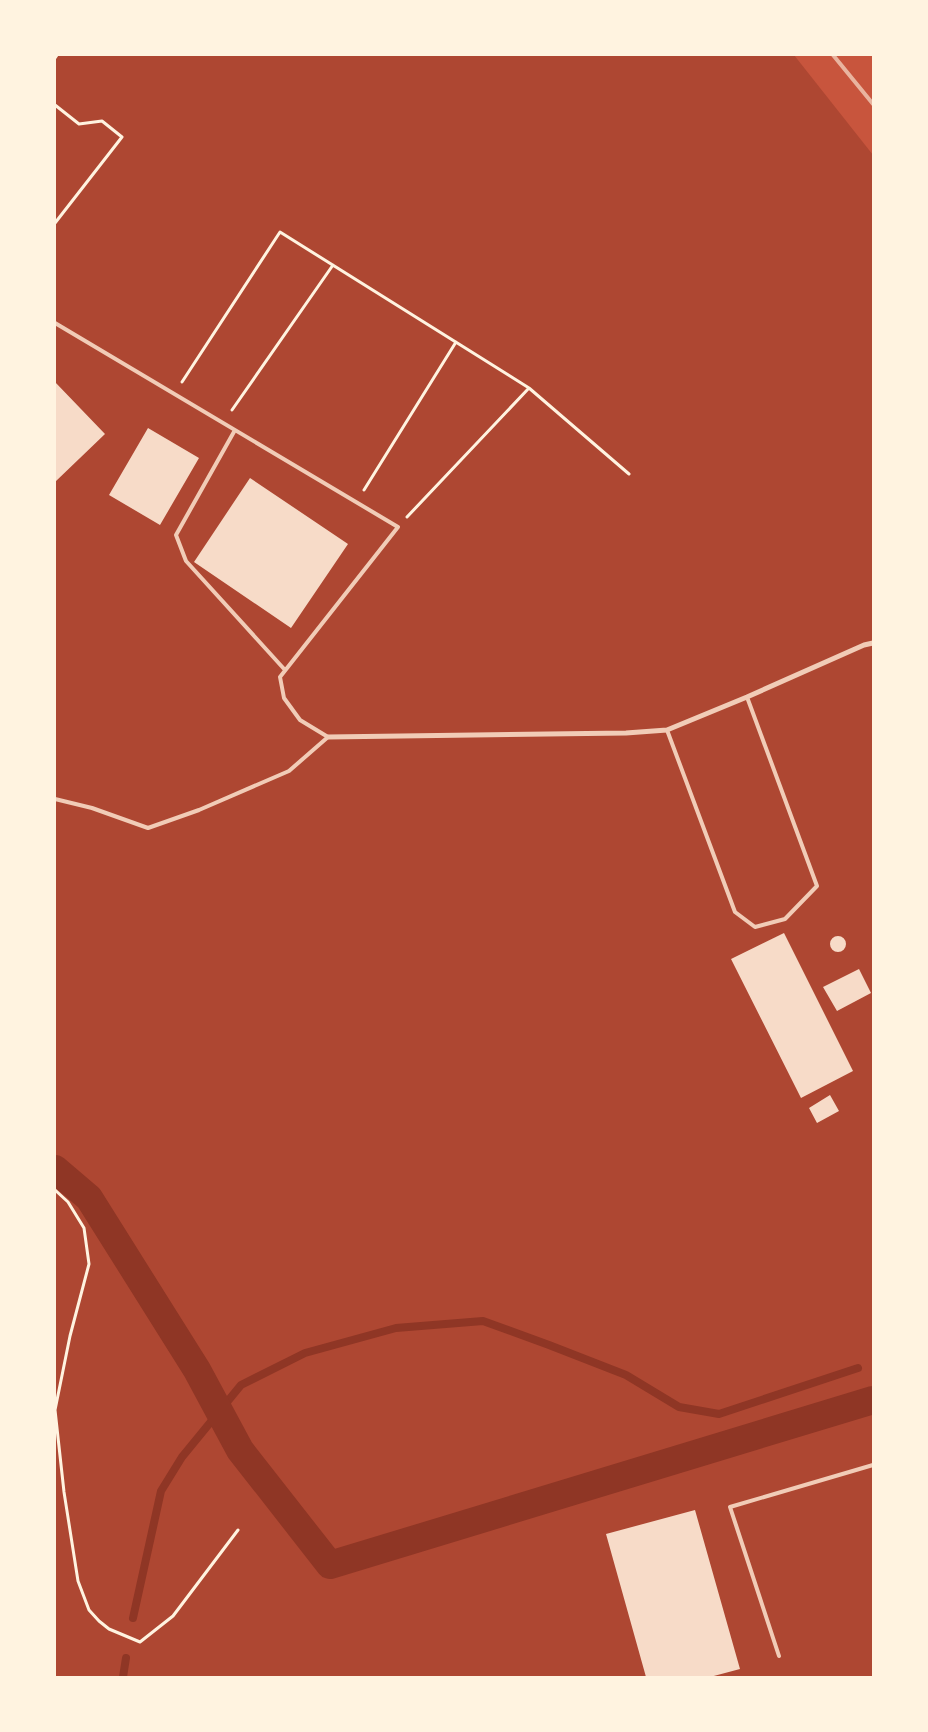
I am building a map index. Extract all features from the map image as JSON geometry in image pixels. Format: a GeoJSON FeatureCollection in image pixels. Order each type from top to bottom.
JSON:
{"type":"FeatureCollection","features":[{"type":"Feature","properties":{"kind":"street"},"geometry":{"type":"LineString","coordinates":[[328,737],[626,733],[667,730],[864,645],[873,643]]}},
{"type":"Feature","properties":{"kind":"lane"},"geometry":{"type":"LineString","coordinates":[[55,323],[398,526],[280,677],[284,698],[300,720],[328,737],[289,771],[200,810],[148,828],[92,808],[55,800]]}},
{"type":"Feature","properties":{"kind":"lane"},"geometry":{"type":"LineString","coordinates":[[236,430],[176,535],[186,561],[285,670]]}},
{"type":"Feature","properties":{"kind":"lane"},"geometry":{"type":"LineString","coordinates":[[667,730],[735,912],[755,928],[785,919],[817,886],[747,697]]}},
{"type":"Feature","properties":{"kind":"lane"},"geometry":{"type":"LineString","coordinates":[[779,1656],[730,1507],[873,1465]]}},
{"type":"Feature","properties":{"kind":"path"},"geometry":{"type":"LineString","coordinates":[[55,105],[79,124],[102,121],[122,137],[55,223]]}},
{"type":"Feature","properties":{"kind":"path"},"geometry":{"type":"LineString","coordinates":[[174,394],[280,232],[529,388],[629,474]]}},
{"type":"Feature","properties":{"kind":"path"},"geometry":{"type":"LineString","coordinates":[[223,422],[333,265]]}},
{"type":"Feature","properties":{"kind":"path"},"geometry":{"type":"LineString","coordinates":[[356,502],[456,342]]}},
{"type":"Feature","properties":{"kind":"path"},"geometry":{"type":"LineString","coordinates":[[398,526],[529,388]]}},
{"type":"Feature","properties":{"kind":"path"},"geometry":{"type":"LineString","coordinates":[[55,1190],[68,1202],[84,1228],[89,1264],[70,1336],[55,1410],[64,1492],[78,1581],[89,1610],[109,1629],[140,1642],[173,1616],[238,1530]]}},
{"type":"Feature","properties":{"kind":"shaded area"},"geometry":{"type":"Polygon","coordinates":[[[55,55],[794,55],[873,155],[873,1677],[55,1677],[55,55]]]}},
{"type":"Feature","properties":{"kind":"building"},"geometry":{"type":"Polygon","coordinates":[[[55,382],[105,434],[55,482],[55,382]]]}},
{"type":"Feature","properties":{"kind":"building"},"geometry":{"type":"Polygon","coordinates":[[[148,428],[199,458],[160,525],[109,495],[148,428]]]}},
{"type":"Feature","properties":{"kind":"building"},"geometry":{"type":"Polygon","coordinates":[[[250,478],[348,544],[291,628],[194,562],[250,478]]]}},
{"type":"Feature","properties":{"kind":"building"},"geometry":{"type":"Polygon","coordinates":[[[784,933],[853,1071],[801,1098],[731,959],[784,933]]]}},
{"type":"Feature","properties":{"kind":"building"},"geometry":{"type":"Polygon","coordinates":[[[838,936],[844,938],[846,944],[844,950],[838,952],[832,950],[830,944],[832,938],[838,936]]]}},
{"type":"Feature","properties":{"kind":"building"},"geometry":{"type":"Polygon","coordinates":[[[859,969],[871,993],[837,1011],[823,987],[859,969]]]}},
{"type":"Feature","properties":{"kind":"building"},"geometry":{"type":"Polygon","coordinates":[[[830,1095],[839,1111],[817,1123],[809,1108],[830,1095]]]}},
{"type":"Feature","properties":{"kind":"building"},"geometry":{"type":"Polygon","coordinates":[[[695,1510],[740,1669],[710,1677],[646,1677],[606,1534],[695,1510]]]}},
{"type":"Feature","properties":{"kind":"waterway"},"geometry":{"type":"LineString","coordinates":[[55,1169],[89,1198],[197,1370],[240,1450],[330,1565],[873,1400]]}},
{"type":"Feature","properties":{"kind":"waterway"},"geometry":{"type":"LineString","coordinates":[[133,1618],[161,1491],[182,1457],[241,1385],[305,1353],[396,1328],[483,1321],[626,1375],[679,1407],[719,1414],[858,1368]]}},
{"type":"Feature","properties":{"kind":"waterway"},"geometry":{"type":"LineString","coordinates":[[123,1677],[126,1658]]}},
{"type":"Feature","properties":{"kind":"railway"},"geometry":{"type":"LineString","coordinates":[[833,55],[873,104]]}}]}
